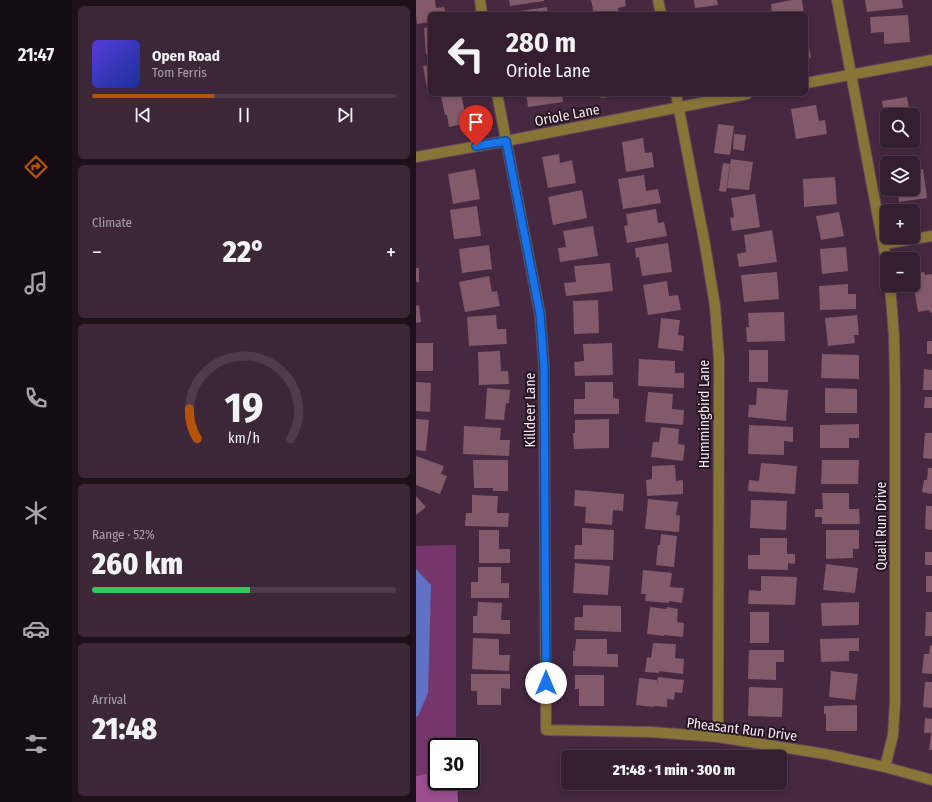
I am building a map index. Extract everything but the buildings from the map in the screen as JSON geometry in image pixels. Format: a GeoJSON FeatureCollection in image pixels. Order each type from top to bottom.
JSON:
{"type":"FeatureCollection","features":[{"type":"Feature","properties":{"kind":"street"},"geometry":{"type":"LineString","coordinates":[[480,0],[482,12]]}},
{"type":"Feature","properties":{"kind":"street"},"geometry":{"type":"LineString","coordinates":[[658,0],[661,12]]}},
{"type":"Feature","properties":{"kind":"street"},"geometry":{"type":"LineString","coordinates":[[837,0],[880,223]]}},
{"type":"Feature","properties":{"kind":"street"},"geometry":{"type":"LineString","coordinates":[[808,83],[932,60]]}},
{"type":"Feature","properties":{"kind":"street","name":"Killdeer Lane"},"geometry":{"type":"LineString","coordinates":[[497,96],[540,314],[544,367],[546,730]]}},
{"type":"Feature","properties":{"kind":"street","name":"Hummingbird Lane"},"geometry":{"type":"LineString","coordinates":[[676,96],[715,306],[719,359],[718,737]]}},
{"type":"Feature","properties":{"kind":"street","name":"Oriole Lane"},"geometry":{"type":"LineString","coordinates":[[416,157],[737,96]]}},
{"type":"Feature","properties":{"kind":"street"},"geometry":{"type":"LineString","coordinates":[[920,238],[932,236]]}},
{"type":"Feature","properties":{"kind":"street"},"geometry":{"type":"LineString","coordinates":[[884,244],[885,252]]}},
{"type":"Feature","properties":{"kind":"street","name":"Quail Run Drive"},"geometry":{"type":"LineString","coordinates":[[885,767],[893,734],[895,694],[895,383],[894,336],[891,292]]}},
{"type":"Feature","properties":{"kind":"street","name":"Pheasant Run Drive"},"geometry":{"type":"LineString","coordinates":[[546,730],[652,732],[718,737],[825,754],[885,767],[932,780]]}},
{"type":"Feature","properties":{"kind":"shaded area"},"geometry":{"type":"Polygon","coordinates":[[[456,545],[456,738],[428,738],[428,773],[416,776],[416,546],[456,545]]]}},
{"type":"Feature","properties":{"kind":"shaded area"},"geometry":{"type":"Polygon","coordinates":[[[428,773],[428,790],[457,790],[458,802],[416,802],[416,776],[428,773]]]}},
{"type":"Feature","properties":{"kind":"water"},"geometry":{"type":"Polygon","coordinates":[[[416,569],[431,585],[428,693],[418,716],[416,717],[416,569]]]}},
{"type":"Feature","properties":{"kind":"route"},"geometry":{"type":"LineString","coordinates":[[476,146],[506,141],[540,314],[544,367],[546,683]]}}]}
